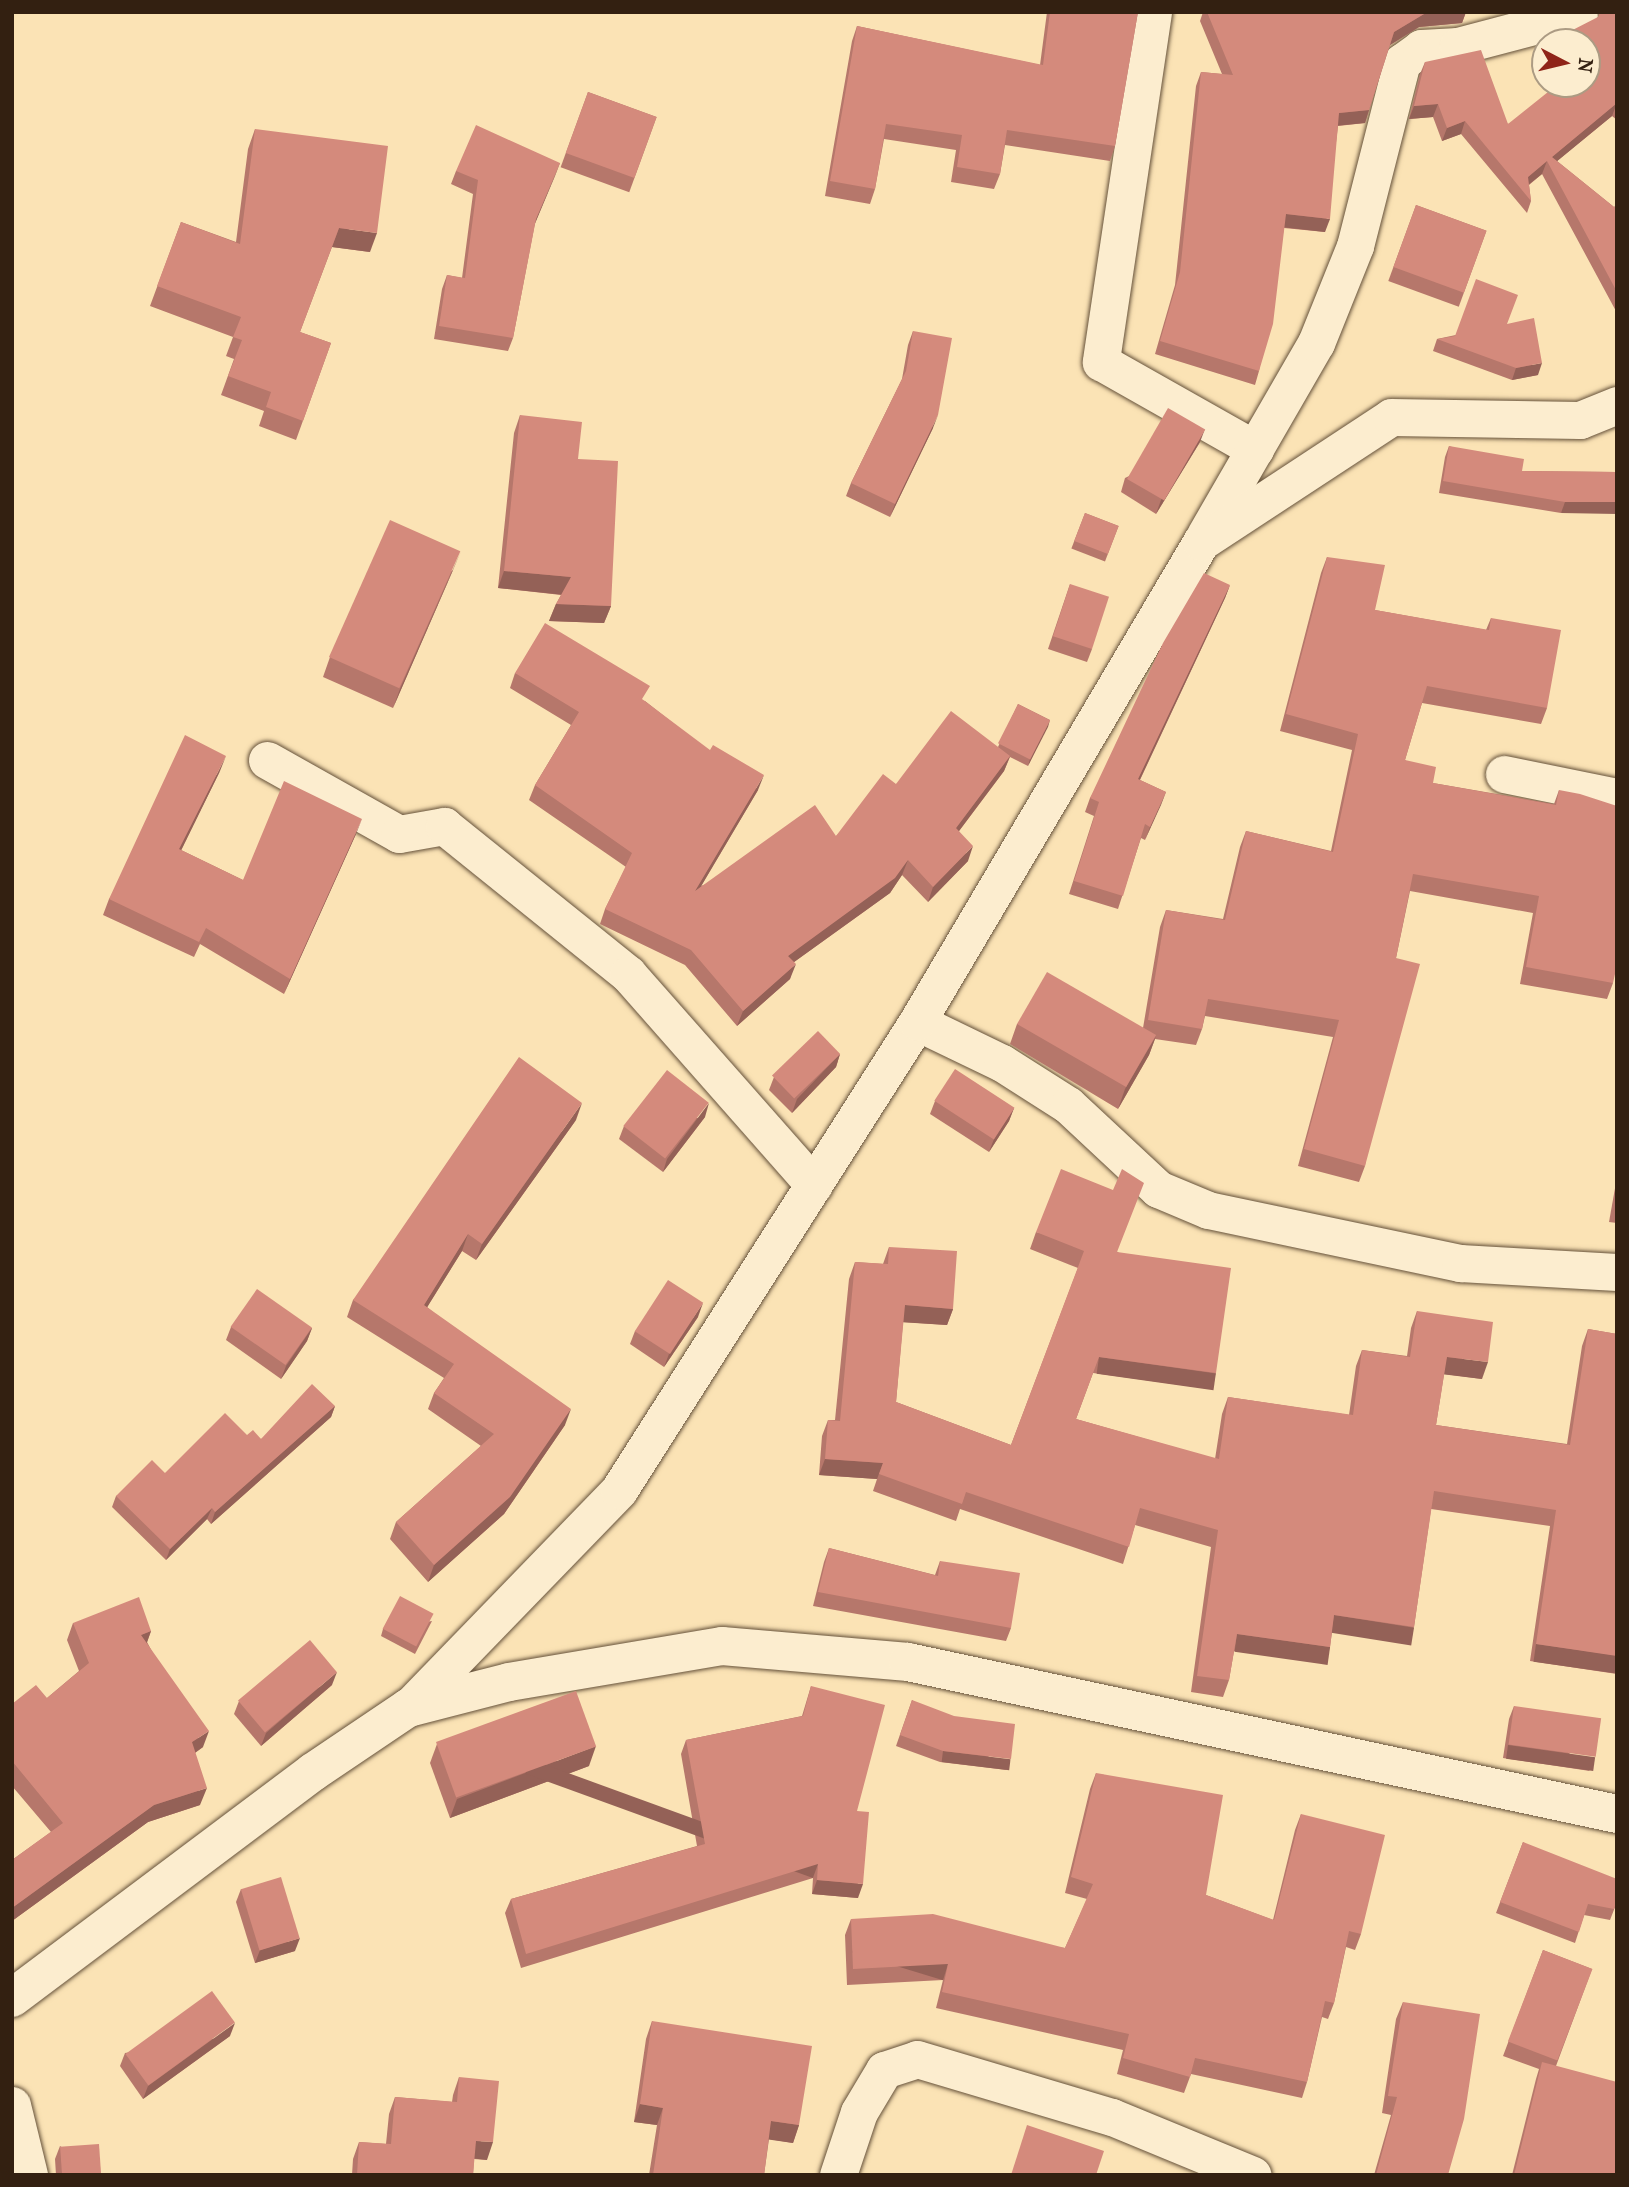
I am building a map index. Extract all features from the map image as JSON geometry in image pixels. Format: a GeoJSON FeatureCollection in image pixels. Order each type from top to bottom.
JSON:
{"type":"FeatureCollection","features":[{"type":"Feature","properties":{"kind":"street"},"geometry":{"type":"LineString","coordinates":[[1153,12],[1101,362],[1255,449]]}},
{"type":"Feature","properties":{"kind":"street"},"geometry":{"type":"LineString","coordinates":[[12,1998],[408,1709],[619,1490],[917,1022],[1202,542],[1316,344],[1355,246],[1402,62],[1421,48],[1458,46],[1578,14]]}},
{"type":"Feature","properties":{"kind":"street"},"geometry":{"type":"LineString","coordinates":[[1202,542],[1391,417],[1580,420],[1617,405]]}},
{"type":"Feature","properties":{"kind":"street"},"geometry":{"type":"LineString","coordinates":[[267,760],[399,834],[444,826],[628,974],[814,1185]]}},
{"type":"Feature","properties":{"kind":"street"},"geometry":{"type":"LineString","coordinates":[[1504,774],[1617,797]]}},
{"type":"Feature","properties":{"kind":"street"},"geometry":{"type":"LineString","coordinates":[[917,1022],[1002,1063],[1068,1105],[1158,1189],[1208,1210],[1460,1263],[1617,1272]]}},
{"type":"Feature","properties":{"kind":"street"},"geometry":{"type":"LineString","coordinates":[[408,1709],[509,1682],[722,1646],[908,1662],[1617,1814]]}},
{"type":"Feature","properties":{"kind":"street"},"geometry":{"type":"LineString","coordinates":[[838,2175],[859,2112],[884,2070],[917,2059],[1112,2117],[1253,2175]]}},
{"type":"Feature","properties":{"kind":"street"},"geometry":{"type":"LineString","coordinates":[[12,2105],[29,2175]]}},
{"type":"Feature","properties":{"kind":"building"},"geometry":{"type":"Polygon","coordinates":[[[1050,12],[1138,12],[1115,146],[1007,130],[1000,174],[957,167],[962,135],[886,124],[875,189],[830,181],[857,26],[1043,65],[1050,12]]]}},
{"type":"Feature","properties":{"kind":"building"},"geometry":{"type":"Polygon","coordinates":[[[1207,12],[1443,12],[1424,14],[1394,32],[1369,110],[1339,113],[1330,219],[1286,214],[1273,324],[1259,371],[1160,341],[1180,272],[1201,72],[1233,75],[1207,12]]]}},
{"type":"Feature","properties":{"kind":"building"},"geometry":{"type":"Polygon","coordinates":[[[1600,12],[1614,12],[1617,16],[1617,103],[1552,157],[1614,207],[1617,205],[1617,292],[1547,161],[1528,177],[1531,201],[1465,121],[1447,128],[1438,104],[1414,106],[1425,62],[1481,50],[1508,124],[1540,98],[1601,98],[1601,28],[1576,28],[1598,17],[1600,12]]]}},
{"type":"Feature","properties":{"kind":"building"},"geometry":{"type":"Polygon","coordinates":[[[588,92],[657,117],[634,178],[566,153],[588,92]]]}},
{"type":"Feature","properties":{"kind":"building"},"geometry":{"type":"Polygon","coordinates":[[[476,125],[560,163],[536,219],[513,338],[439,326],[447,275],[465,278],[478,180],[456,171],[476,125]]]}},
{"type":"Feature","properties":{"kind":"building"},"geometry":{"type":"Polygon","coordinates":[[[255,129],[388,146],[377,233],[339,228],[300,332],[331,343],[303,421],[266,407],[271,392],[228,376],[242,340],[233,337],[241,317],[157,286],[181,222],[240,244],[255,129]]]}},
{"type":"Feature","properties":{"kind":"building"},"geometry":{"type":"Polygon","coordinates":[[[1416,205],[1486,231],[1464,293],[1393,267],[1416,205]]]}},
{"type":"Feature","properties":{"kind":"building"},"geometry":{"type":"Polygon","coordinates":[[[1476,279],[1518,295],[1507,324],[1534,318],[1542,363],[1516,368],[1437,339],[1455,336],[1476,279]]]}},
{"type":"Feature","properties":{"kind":"building"},"geometry":{"type":"Polygon","coordinates":[[[913,331],[952,338],[938,415],[895,504],[851,483],[906,371],[913,331]]]}},
{"type":"Feature","properties":{"kind":"building"},"geometry":{"type":"Polygon","coordinates":[[[1168,408],[1205,430],[1164,501],[1127,479],[1168,408]]]}},
{"type":"Feature","properties":{"kind":"building"},"geometry":{"type":"Polygon","coordinates":[[[520,415],[582,422],[578,459],[618,461],[611,606],[556,604],[571,577],[504,571],[520,415]]]}},
{"type":"Feature","properties":{"kind":"building"},"geometry":{"type":"Polygon","coordinates":[[[1449,446],[1524,459],[1522,471],[1617,472],[1617,502],[1565,502],[1443,481],[1449,446]]]}},
{"type":"Feature","properties":{"kind":"building"},"geometry":{"type":"Polygon","coordinates":[[[1085,513],[1119,526],[1108,554],[1074,541],[1085,513]]]}},
{"type":"Feature","properties":{"kind":"building"},"geometry":{"type":"Polygon","coordinates":[[[390,520],[460,551],[399,688],[329,657],[390,520]]]}},
{"type":"Feature","properties":{"kind":"building"},"geometry":{"type":"Polygon","coordinates":[[[1327,557],[1385,565],[1375,610],[1489,630],[1491,618],[1561,630],[1547,708],[1427,686],[1405,760],[1436,767],[1433,783],[1556,805],[1559,790],[1617,806],[1617,965],[1613,983],[1526,967],[1539,896],[1413,874],[1396,958],[1420,964],[1365,1166],[1304,1149],[1339,1020],[1208,999],[1202,1029],[1148,1020],[1166,910],[1225,920],[1246,831],[1333,852],[1358,734],[1286,714],[1327,557]]]}},
{"type":"Feature","properties":{"kind":"building"},"geometry":{"type":"Polygon","coordinates":[[[1204,573],[1230,585],[1138,779],[1166,792],[1150,827],[1145,824],[1123,896],[1074,881],[1099,802],[1090,798],[1163,643],[1204,573]]]}},
{"type":"Feature","properties":{"kind":"building"},"geometry":{"type":"Polygon","coordinates":[[[1070,584],[1109,597],[1092,649],[1053,636],[1070,584]]]}},
{"type":"Feature","properties":{"kind":"building"},"geometry":{"type":"Polygon","coordinates":[[[545,623],[650,686],[642,699],[710,750],[713,745],[764,775],[695,891],[815,805],[836,836],[883,774],[896,784],[951,711],[1010,756],[956,828],[973,846],[933,887],[908,860],[895,878],[788,956],[796,964],[743,1011],[691,950],[605,909],[632,853],[535,785],[579,712],[515,673],[545,623]]]}},
{"type":"Feature","properties":{"kind":"building"},"geometry":{"type":"Polygon","coordinates":[[[1018,704],[1050,720],[1030,760],[998,743],[1018,704]]]}},
{"type":"Feature","properties":{"kind":"building"},"geometry":{"type":"Polygon","coordinates":[[[185,735],[226,756],[179,849],[243,880],[284,781],[362,819],[290,979],[206,928],[199,942],[109,899],[185,735]]]}},
{"type":"Feature","properties":{"kind":"building"},"geometry":{"type":"Polygon","coordinates":[[[1047,972],[1156,1035],[1126,1087],[1017,1024],[1047,972]]]}},
{"type":"Feature","properties":{"kind":"building"},"geometry":{"type":"Polygon","coordinates":[[[818,1031],[840,1054],[794,1098],[772,1075],[818,1031]]]}},
{"type":"Feature","properties":{"kind":"building"},"geometry":{"type":"Polygon","coordinates":[[[519,1057],[582,1103],[482,1244],[468,1234],[424,1305],[571,1409],[510,1497],[434,1565],[396,1522],[494,1434],[434,1393],[454,1364],[353,1300],[519,1057]]]}},
{"type":"Feature","properties":{"kind":"building"},"geometry":{"type":"Polygon","coordinates":[[[955,1069],[1015,1108],[994,1140],[934,1101],[955,1069]]]}},
{"type":"Feature","properties":{"kind":"building"},"geometry":{"type":"Polygon","coordinates":[[[667,1070],[709,1103],[665,1159],[623,1126],[667,1070]]]}},
{"type":"Feature","properties":{"kind":"building"},"geometry":{"type":"Polygon","coordinates":[[[1061,1169],[1113,1190],[1122,1169],[1144,1183],[1117,1252],[1231,1268],[1216,1373],[1099,1357],[1076,1419],[1219,1459],[1228,1397],[1353,1415],[1362,1350],[1410,1357],[1417,1311],[1493,1322],[1488,1362],[1447,1357],[1436,1425],[1570,1445],[1588,1329],[1617,1334],[1617,1656],[1536,1644],[1556,1510],[1434,1491],[1414,1627],[1334,1615],[1330,1647],[1237,1634],[1229,1680],[1197,1676],[1218,1530],[1140,1508],[1129,1547],[966,1492],[962,1504],[879,1474],[883,1463],[825,1459],[828,1420],[840,1421],[855,1262],[888,1264],[889,1247],[957,1251],[953,1309],[905,1305],[896,1402],[1011,1445],[1084,1251],[1036,1232],[1061,1169]]]}},
{"type":"Feature","properties":{"kind":"building"},"geometry":{"type":"Polygon","coordinates":[[[668,1280],[703,1303],[670,1354],[635,1331],[668,1280]]]}},
{"type":"Feature","properties":{"kind":"building"},"geometry":{"type":"Polygon","coordinates":[[[257,1289],[312,1327],[285,1365],[231,1327],[257,1289]]]}},
{"type":"Feature","properties":{"kind":"building"},"geometry":{"type":"Polygon","coordinates":[[[312,1384],[335,1406],[215,1512],[212,1508],[170,1549],[116,1496],[152,1460],[165,1473],[225,1413],[247,1435],[253,1430],[261,1439],[312,1384]]]}},
{"type":"Feature","properties":{"kind":"building"},"geometry":{"type":"Polygon","coordinates":[[[829,1548],[938,1576],[940,1561],[1020,1573],[1011,1628],[818,1592],[829,1548]]]}},
{"type":"Feature","properties":{"kind":"building"},"geometry":{"type":"Polygon","coordinates":[[[400,1596],[434,1614],[416,1647],[383,1629],[400,1596]]]}},
{"type":"Feature","properties":{"kind":"building"},"geometry":{"type":"Polygon","coordinates":[[[139,1597],[151,1631],[141,1635],[209,1731],[192,1742],[207,1788],[154,1805],[12,1908],[12,1860],[63,1823],[12,1761],[12,1704],[36,1685],[47,1698],[89,1663],[73,1623],[139,1597]]]}},
{"type":"Feature","properties":{"kind":"building"},"geometry":{"type":"Polygon","coordinates":[[[310,1640],[337,1672],[265,1733],[238,1700],[310,1640]]]}},
{"type":"Feature","properties":{"kind":"building"},"geometry":{"type":"Polygon","coordinates":[[[811,1686],[885,1705],[857,1811],[869,1812],[863,1884],[817,1880],[818,1864],[526,1954],[511,1899],[705,1844],[686,1740],[803,1716],[811,1686]]]}},
{"type":"Feature","properties":{"kind":"building"},"geometry":{"type":"Polygon","coordinates":[[[576,1691],[596,1746],[456,1797],[436,1742],[576,1691]]]}},
{"type":"Feature","properties":{"kind":"building"},"geometry":{"type":"Polygon","coordinates":[[[912,1700],[954,1716],[1015,1724],[1011,1759],[943,1751],[900,1735],[912,1700]]]}},
{"type":"Feature","properties":{"kind":"building"},"geometry":{"type":"Polygon","coordinates":[[[1514,1706],[1601,1718],[1596,1757],[1509,1745],[1514,1706]]]}},
{"type":"Feature","properties":{"kind":"building"},"geometry":{"type":"Polygon","coordinates":[[[1096,1773],[1223,1795],[1206,1895],[1274,1920],[1301,1814],[1385,1835],[1361,1934],[1349,1931],[1334,2003],[1325,2001],[1307,2082],[1195,2058],[1190,2077],[1123,2058],[1129,2034],[942,1992],[948,1964],[853,1969],[851,1919],[933,1914],[1065,1948],[1093,1884],[1071,1877],[1096,1773]]]}},
{"type":"Feature","properties":{"kind":"building"},"geometry":{"type":"Polygon","coordinates":[[[1523,1842],[1617,1879],[1617,1901],[1614,1909],[1588,1904],[1579,1932],[1500,1902],[1523,1842]]]}},
{"type":"Feature","properties":{"kind":"building"},"geometry":{"type":"Polygon","coordinates":[[[281,1877],[300,1938],[260,1950],[241,1889],[281,1877]]]}},
{"type":"Feature","properties":{"kind":"building"},"geometry":{"type":"Polygon","coordinates":[[[1543,1950],[1592,1969],[1557,2060],[1508,2041],[1543,1950]]]}},
{"type":"Feature","properties":{"kind":"building"},"geometry":{"type":"Polygon","coordinates":[[[212,1991],[235,2023],[148,2085],[125,2054],[212,1991]]]}},
{"type":"Feature","properties":{"kind":"building"},"geometry":{"type":"Polygon","coordinates":[[[1403,2002],[1480,2014],[1464,2119],[1448,2175],[1376,2175],[1397,2097],[1388,2096],[1403,2002]]]}},
{"type":"Feature","properties":{"kind":"building"},"geometry":{"type":"Polygon","coordinates":[[[652,2021],[812,2046],[799,2125],[771,2121],[764,2175],[653,2175],[663,2108],[640,2104],[652,2021]]]}},
{"type":"Feature","properties":{"kind":"building"},"geometry":{"type":"Polygon","coordinates":[[[1542,2062],[1617,2082],[1617,2175],[1514,2175],[1542,2062]]]}},
{"type":"Feature","properties":{"kind":"building"},"geometry":{"type":"Polygon","coordinates":[[[459,2077],[499,2081],[493,2142],[476,2141],[473,2175],[357,2175],[359,2142],[391,2144],[395,2097],[457,2102],[459,2077]]]}},
{"type":"Feature","properties":{"kind":"building"},"geometry":{"type":"Polygon","coordinates":[[[1027,2125],[1104,2151],[1096,2175],[1011,2175],[1027,2125]]]}},
{"type":"Feature","properties":{"kind":"building"},"geometry":{"type":"Polygon","coordinates":[[[99,2144],[101,2175],[62,2175],[60,2147],[99,2144]]]}}]}
